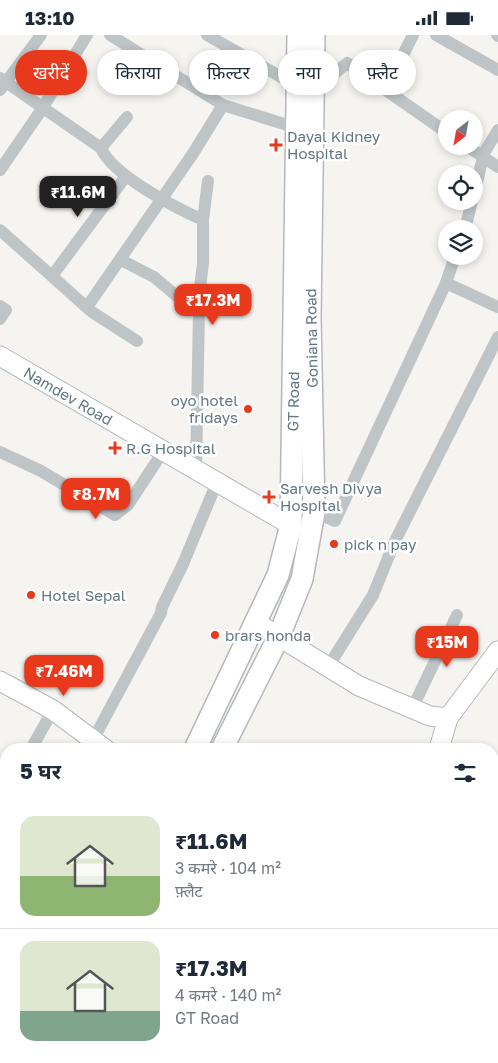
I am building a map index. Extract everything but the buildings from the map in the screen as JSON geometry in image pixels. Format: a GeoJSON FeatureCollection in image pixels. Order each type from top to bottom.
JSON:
{"type":"FeatureCollection","features":[{"type":"Feature","properties":{"kind":"main road"},"geometry":{"type":"LineString","coordinates":[[298,35],[300,50]]}},
{"type":"Feature","properties":{"kind":"main road","name":"Goniana Road"},"geometry":{"type":"LineString","coordinates":[[311,50],[314,35]]}},
{"type":"Feature","properties":{"kind":"main road","name":"Goniana Road"},"geometry":{"type":"LineString","coordinates":[[279,636],[302,579],[314,512],[305,95]]}},
{"type":"Feature","properties":{"kind":"main road","name":"GT Road"},"geometry":{"type":"LineString","coordinates":[[198,743],[278,575],[291,525],[291,399],[305,126]]}},
{"type":"Feature","properties":{"kind":"main road"},"geometry":{"type":"LineString","coordinates":[[225,743],[279,636]]}},
{"type":"Feature","properties":{"kind":"street"},"geometry":{"type":"LineString","coordinates":[[41,35],[2,83],[101,148],[104,155],[126,176],[175,207],[203,220]]}},
{"type":"Feature","properties":{"kind":"street"},"geometry":{"type":"LineString","coordinates":[[0,170],[42,109],[87,35]]}},
{"type":"Feature","properties":{"kind":"street"},"geometry":{"type":"LineString","coordinates":[[110,35],[223,105],[305,126]]}},
{"type":"Feature","properties":{"kind":"street"},"geometry":{"type":"LineString","coordinates":[[207,35],[278,68]]}},
{"type":"Feature","properties":{"kind":"street"},"geometry":{"type":"LineString","coordinates":[[406,50],[413,35]]}},
{"type":"Feature","properties":{"kind":"street"},"geometry":{"type":"LineString","coordinates":[[436,35],[498,70]]}},
{"type":"Feature","properties":{"kind":"street"},"geometry":{"type":"LineString","coordinates":[[339,70],[347,63],[349,64]]}},
{"type":"Feature","properties":{"kind":"street"},"geometry":{"type":"LineString","coordinates":[[394,95],[438,125]]}},
{"type":"Feature","properties":{"kind":"street"},"geometry":{"type":"LineString","coordinates":[[87,307],[192,155],[223,105]]}},
{"type":"Feature","properties":{"kind":"street"},"geometry":{"type":"LineString","coordinates":[[101,148],[127,117]]}},
{"type":"Feature","properties":{"kind":"street"},"geometry":{"type":"LineString","coordinates":[[482,165],[498,130]]}},
{"type":"Feature","properties":{"kind":"street"},"geometry":{"type":"LineString","coordinates":[[481,155],[498,167]]}},
{"type":"Feature","properties":{"kind":"street"},"geometry":{"type":"LineString","coordinates":[[52,276],[126,176]]}},
{"type":"Feature","properties":{"kind":"street"},"geometry":{"type":"LineString","coordinates":[[196,469],[200,311],[198,304],[203,263],[203,220],[208,181]]}},
{"type":"Feature","properties":{"kind":"street"},"geometry":{"type":"LineString","coordinates":[[0,230],[92,312],[137,341]]}},
{"type":"Feature","properties":{"kind":"street"},"geometry":{"type":"LineString","coordinates":[[121,260],[154,277],[179,297],[198,304]]}},
{"type":"Feature","properties":{"kind":"street"},"geometry":{"type":"LineString","coordinates":[[314,512],[335,521],[446,283],[452,265]]}},
{"type":"Feature","properties":{"kind":"street"},"geometry":{"type":"LineString","coordinates":[[446,283],[498,307]]}},
{"type":"Feature","properties":{"kind":"street"},"geometry":{"type":"LineString","coordinates":[[0,306],[6,310],[0,319]]}},
{"type":"Feature","properties":{"kind":"street"},"geometry":{"type":"LineString","coordinates":[[328,667],[373,595],[395,541],[498,337]]}},
{"type":"Feature","properties":{"kind":"street","name":"Namdev Road"},"geometry":{"type":"LineString","coordinates":[[1,360],[164,450],[291,525]]}},
{"type":"Feature","properties":{"kind":"street"},"geometry":{"type":"LineString","coordinates":[[0,452],[41,471],[115,515],[128,505],[164,450]]}},
{"type":"Feature","properties":{"kind":"street"},"geometry":{"type":"LineString","coordinates":[[100,743],[183,564],[217,482]]}},
{"type":"Feature","properties":{"kind":"street"},"geometry":{"type":"LineString","coordinates":[[412,709],[457,615]]}},
{"type":"Feature","properties":{"kind":"street"},"geometry":{"type":"LineString","coordinates":[[255,623],[359,686],[430,716],[448,717]]}},
{"type":"Feature","properties":{"kind":"street"},"geometry":{"type":"LineString","coordinates":[[441,743],[448,717],[498,651]]}},
{"type":"Feature","properties":{"kind":"street"},"geometry":{"type":"LineString","coordinates":[[0,681],[53,710],[99,743]]}},
{"type":"Feature","properties":{"kind":"street"},"geometry":{"type":"LineString","coordinates":[[34,743],[53,710]]}},
{"type":"Feature","properties":{"kind":"place","name":"Dayal Kidney Hospital"},"geometry":{"type":"Point","coordinates":[276,145]}},
{"type":"Feature","properties":{"kind":"place","name":"oyo hotel fridays"},"geometry":{"type":"Point","coordinates":[248,409]}},
{"type":"Feature","properties":{"kind":"place","name":"R.G Hospital"},"geometry":{"type":"Point","coordinates":[115,448]}},
{"type":"Feature","properties":{"kind":"place","name":"Sarvesh Divya Hospital"},"geometry":{"type":"Point","coordinates":[269,497]}},
{"type":"Feature","properties":{"kind":"place","name":"pick n pay"},"geometry":{"type":"Point","coordinates":[334,544]}},
{"type":"Feature","properties":{"kind":"place","name":"Hotel Sepal"},"geometry":{"type":"Point","coordinates":[31,595]}},
{"type":"Feature","properties":{"kind":"place","name":"brars honda"},"geometry":{"type":"Point","coordinates":[215,635]}}]}
